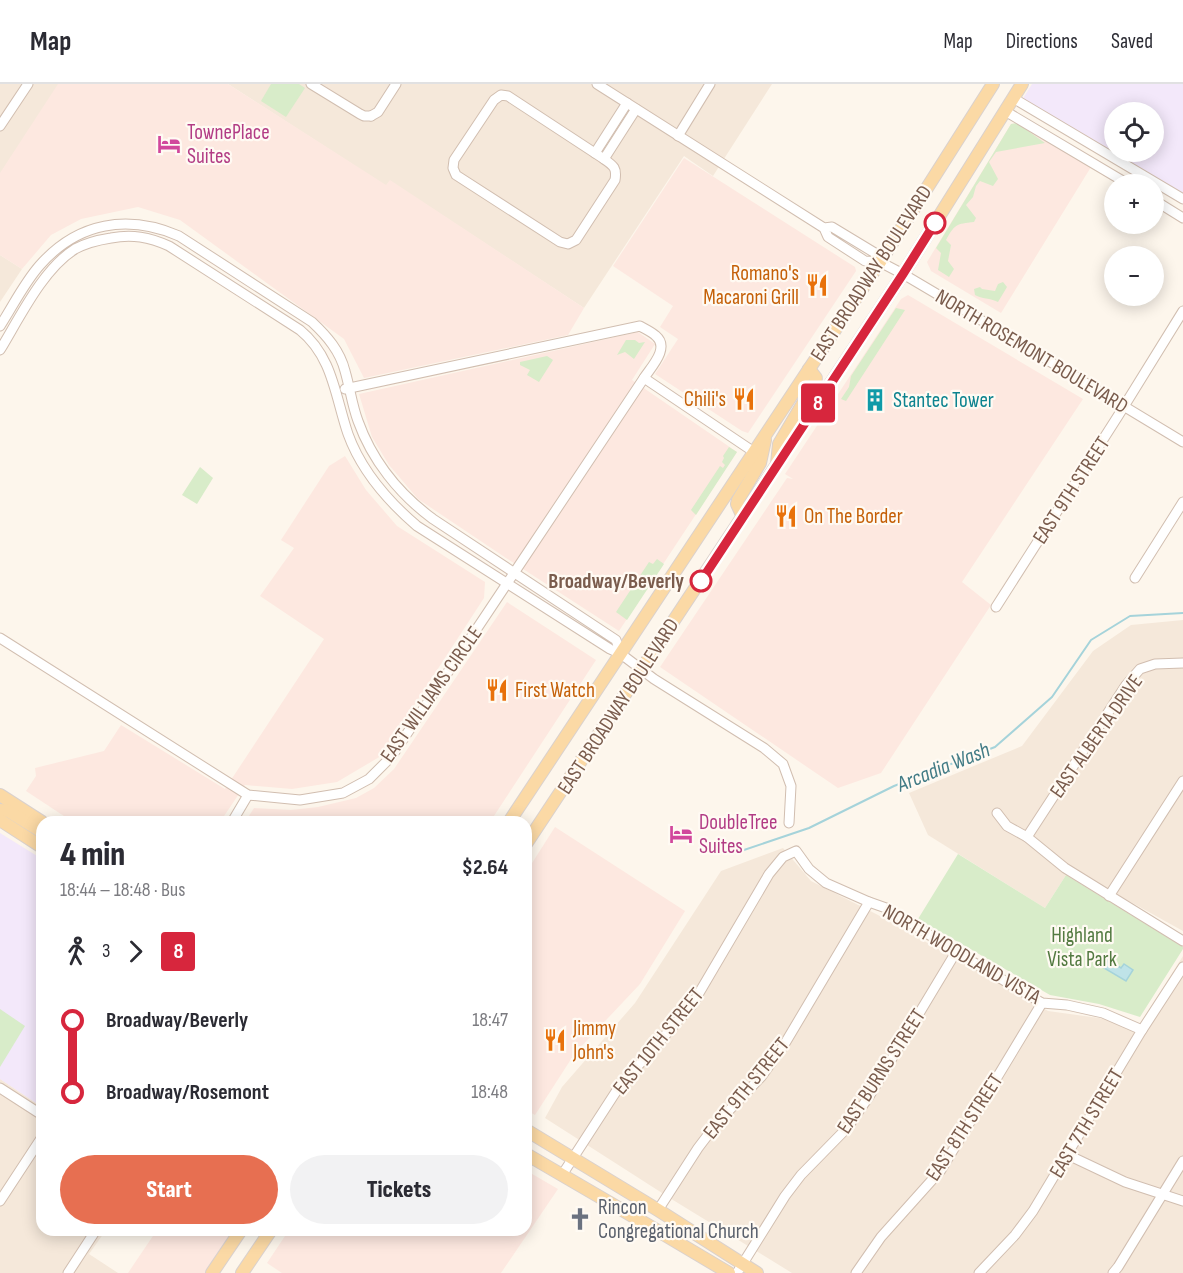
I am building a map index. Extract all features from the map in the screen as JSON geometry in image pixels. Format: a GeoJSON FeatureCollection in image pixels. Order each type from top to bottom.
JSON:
{"type":"FeatureCollection","features":[{"type":"Feature","properties":{"kind":"main road","name":"EAST BROADWAY BOULEVARD"},"geometry":{"type":"LineString","coordinates":[[513,816],[880,262],[993,84]]}},
{"type":"Feature","properties":{"kind":"main road","name":"EAST BROADWAY BOULEVARD"},"geometry":{"type":"LineString","coordinates":[[532,835],[903,274],[1022,84]]}},
{"type":"Feature","properties":{"kind":"main road"},"geometry":{"type":"LineString","coordinates":[[777,465],[779,444],[815,383],[816,378],[809,369]]}},
{"type":"Feature","properties":{"kind":"main road"},"geometry":{"type":"LineString","coordinates":[[743,518],[737,504],[738,500],[760,463],[767,433]]}},
{"type":"Feature","properties":{"kind":"main road"},"geometry":{"type":"LineString","coordinates":[[0,795],[36,818]]}},
{"type":"Feature","properties":{"kind":"main road"},"geometry":{"type":"LineString","coordinates":[[0,810],[9,811],[36,828]]}},
{"type":"Feature","properties":{"kind":"main road"},"geometry":{"type":"LineString","coordinates":[[0,820],[36,843]]}},
{"type":"Feature","properties":{"kind":"main road"},"geometry":{"type":"LineString","coordinates":[[532,1134],[730,1256],[740,1269],[757,1273]]}},
{"type":"Feature","properties":{"kind":"main road"},"geometry":{"type":"LineString","coordinates":[[532,1158],[723,1272]]}},
{"type":"Feature","properties":{"kind":"main road"},"geometry":{"type":"LineString","coordinates":[[213,1273],[237,1236]]}},
{"type":"Feature","properties":{"kind":"main road"},"geometry":{"type":"LineString","coordinates":[[242,1273],[267,1236]]}},
{"type":"Feature","properties":{"kind":"street"},"geometry":{"type":"LineString","coordinates":[[0,126],[28,84]]}},
{"type":"Feature","properties":{"kind":"street"},"geometry":{"type":"LineString","coordinates":[[311,84],[371,120],[396,84]]}},
{"type":"Feature","properties":{"kind":"street","name":"NORTH ROSEMONT BOULEVARD"},"geometry":{"type":"LineString","coordinates":[[597,84],[824,228],[828,237],[865,261],[880,262],[903,274],[1183,442]]}},
{"type":"Feature","properties":{"kind":"street"},"geometry":{"type":"LineString","coordinates":[[678,136],[710,84]]}},
{"type":"Feature","properties":{"kind":"street"},"geometry":{"type":"LineString","coordinates":[[501,95],[508,96],[604,159],[613,165],[616,173],[615,180],[576,240],[568,244],[560,242],[456,175],[453,168],[454,160],[494,100],[501,95]]}},
{"type":"Feature","properties":{"kind":"street"},"geometry":{"type":"LineString","coordinates":[[1013,98],[1183,200]]}},
{"type":"Feature","properties":{"kind":"street"},"geometry":{"type":"LineString","coordinates":[[595,153],[627,103]]}},
{"type":"Feature","properties":{"kind":"street"},"geometry":{"type":"LineString","coordinates":[[604,159],[636,109]]}},
{"type":"Feature","properties":{"kind":"street"},"geometry":{"type":"LineString","coordinates":[[1005,111],[1111,174]]}},
{"type":"Feature","properties":{"kind":"street"},"geometry":{"type":"LineString","coordinates":[[1164,206],[1183,218]]}},
{"type":"Feature","properties":{"kind":"street"},"geometry":{"type":"LineString","coordinates":[[0,326],[32,275],[52,252],[78,236],[106,226],[120,224],[155,226],[179,236],[312,322],[327,337],[345,371],[357,420],[365,439],[374,456],[396,486],[427,514],[616,640],[621,654]]}},
{"type":"Feature","properties":{"kind":"street"},"geometry":{"type":"LineString","coordinates":[[0,350],[43,280],[60,261],[75,249],[88,243],[137,235],[169,246],[309,338],[325,360],[349,435],[365,468],[381,490],[417,526],[621,654],[642,670],[764,748],[783,764],[791,786],[789,823]]}},
{"type":"Feature","properties":{"kind":"street","name":"EAST 9TH STREET"},"geometry":{"type":"LineString","coordinates":[[996,607],[1183,311]]}},
{"type":"Feature","properties":{"kind":"street","name":"EAST WILLIAMS CIRCLE"},"geometry":{"type":"LineString","coordinates":[[0,638],[248,795],[300,800],[343,793],[369,779],[392,756],[644,378],[660,352],[661,342],[658,337],[640,326],[336,392]]}},
{"type":"Feature","properties":{"kind":"street"},"geometry":{"type":"LineString","coordinates":[[644,378],[754,452]]}},
{"type":"Feature","properties":{"kind":"street"},"geometry":{"type":"LineString","coordinates":[[1135,578],[1183,502]]}},
{"type":"Feature","properties":{"kind":"street","name":"EAST ALBERTA DRIVE"},"geometry":{"type":"LineString","coordinates":[[1027,837],[1126,685],[1140,669],[1155,664],[1183,663]]}},
{"type":"Feature","properties":{"kind":"street"},"geometry":{"type":"LineString","coordinates":[[1109,896],[1183,781]]}},
{"type":"Feature","properties":{"kind":"street"},"geometry":{"type":"LineString","coordinates":[[236,816],[248,795]]}},
{"type":"Feature","properties":{"kind":"street"},"geometry":{"type":"LineString","coordinates":[[997,813],[1007,826],[1027,837],[1065,868],[1183,941]]}},
{"type":"Feature","properties":{"kind":"street","name":"NORTH WOODLAND VISTA"},"geometry":{"type":"LineString","coordinates":[[796,851],[809,869],[826,883],[886,908],[1042,1003],[1067,1005],[1102,1013],[1142,1030]]}},
{"type":"Feature","properties":{"kind":"street","name":"EAST 10TH STREET"},"geometry":{"type":"LineString","coordinates":[[562,1174],[619,1087],[692,1005],[770,874],[783,857],[796,851]]}},
{"type":"Feature","properties":{"kind":"street","name":"EAST 9TH STREET"},"geometry":{"type":"LineString","coordinates":[[658,1210],[717,1123],[761,1077],[784,1045],[869,902]]}},
{"type":"Feature","properties":{"kind":"street","name":"EAST BURNS STREET"},"geometry":{"type":"LineString","coordinates":[[740,1269],[785,1196],[801,1175],[847,1128],[870,1095],[956,952]]}},
{"type":"Feature","properties":{"kind":"street","name":"EAST 7TH STREET"},"geometry":{"type":"LineString","coordinates":[[980,1273],[1015,1235],[1033,1211],[1142,1030],[1183,967]]}},
{"type":"Feature","properties":{"kind":"street","name":"EAST 8TH STREET"},"geometry":{"type":"LineString","coordinates":[[856,1273],[881,1237],[941,1170],[1042,1003]]}},
{"type":"Feature","properties":{"kind":"street"},"geometry":{"type":"LineString","coordinates":[[0,1088],[36,1111]]}},
{"type":"Feature","properties":{"kind":"street"},"geometry":{"type":"LineString","coordinates":[[0,1201],[36,1146]]}},
{"type":"Feature","properties":{"kind":"street"},"geometry":{"type":"LineString","coordinates":[[1068,1155],[1125,1182],[1183,1201]]}},
{"type":"Feature","properties":{"kind":"street"},"geometry":{"type":"LineString","coordinates":[[1113,1273],[1183,1161]]}},
{"type":"Feature","properties":{"kind":"street"},"geometry":{"type":"LineString","coordinates":[[68,1273],[92,1236]]}},
{"type":"Feature","properties":{"kind":"street"},"geometry":{"type":"LineString","coordinates":[[723,1272],[730,1256]]}},
{"type":"Feature","properties":{"kind":"shaded area"},"geometry":{"type":"Polygon","coordinates":[[[0,84],[59,84],[0,174],[0,84]]]}},
{"type":"Feature","properties":{"kind":"shaded area"},"geometry":{"type":"Polygon","coordinates":[[[58,84],[228,84],[386,185],[390,180],[584,308],[568,335],[364,378],[344,339],[180,220],[138,207],[81,219],[51,235],[22,269],[0,255],[0,173],[58,84]]]}},
{"type":"Feature","properties":{"kind":"shaded area"},"geometry":{"type":"Polygon","coordinates":[[[228,84],[772,84],[713,176],[684,156],[584,308],[390,181],[386,186],[228,84]]]}},
{"type":"Feature","properties":{"kind":"shaded area"},"geometry":{"type":"Polygon","coordinates":[[[1032,84],[1183,84],[1183,197],[1164,186],[1164,174],[1145,174],[1125,162],[1164,162],[1164,102],[1104,102],[1104,149],[1022,100],[1032,84]]]}},
{"type":"Feature","properties":{"kind":"shaded area"},"geometry":{"type":"Polygon","coordinates":[[[1017,123],[1091,167],[1001,313],[931,271],[927,262],[1011,124],[1017,123]]]}},
{"type":"Feature","properties":{"kind":"shaded area"},"geometry":{"type":"Polygon","coordinates":[[[684,158],[855,267],[856,271],[748,433],[655,374],[678,339],[660,327],[673,306],[613,266],[684,158]]]}},
{"type":"Feature","properties":{"kind":"shaded area"},"geometry":{"type":"Polygon","coordinates":[[[0,255],[22,269],[0,302],[0,255]]]}},
{"type":"Feature","properties":{"kind":"shaded area"},"geometry":{"type":"Polygon","coordinates":[[[908,295],[1083,399],[962,582],[991,605],[881,773],[838,788],[660,667],[787,478],[793,479],[785,474],[901,299],[908,295]]]}},
{"type":"Feature","properties":{"kind":"shaded area"},"geometry":{"type":"Polygon","coordinates":[[[638,332],[655,344],[632,380],[737,452],[619,631],[418,499],[389,465],[372,437],[359,394],[638,332]]]}},
{"type":"Feature","properties":{"kind":"shaded area"},"geometry":{"type":"Polygon","coordinates":[[[345,456],[366,490],[397,526],[485,582],[484,598],[381,756],[337,782],[292,789],[245,785],[224,816],[64,816],[26,791],[36,776],[35,768],[104,751],[121,725],[225,789],[324,639],[260,596],[294,548],[281,540],[329,466],[345,456]]]}},
{"type":"Feature","properties":{"kind":"shaded area"},"geometry":{"type":"Polygon","coordinates":[[[507,602],[596,660],[494,816],[249,816],[254,808],[291,810],[318,807],[356,798],[374,788],[394,769],[507,602]]]}},
{"type":"Feature","properties":{"kind":"shaded area"},"geometry":{"type":"Polygon","coordinates":[[[1183,620],[1183,931],[1073,870],[1066,875],[1045,908],[928,835],[909,793],[1022,746],[1093,651],[1131,625],[1183,620]]]}},
{"type":"Feature","properties":{"kind":"shaded area"},"geometry":{"type":"Polygon","coordinates":[[[555,827],[685,911],[640,984],[575,1053],[535,1115],[532,1113],[532,863],[555,827]]]}},
{"type":"Feature","properties":{"kind":"shaded area"},"geometry":{"type":"Polygon","coordinates":[[[0,833],[36,855],[36,1103],[0,1079],[0,833]]]}},
{"type":"Feature","properties":{"kind":"shaded area"},"geometry":{"type":"Polygon","coordinates":[[[783,848],[811,881],[878,915],[1048,1011],[1106,1019],[1136,1030],[1183,956],[1183,1273],[792,1273],[545,1118],[562,1087],[635,1003],[721,871],[783,848]]]}},
{"type":"Feature","properties":{"kind":"shaded area"},"geometry":{"type":"Polygon","coordinates":[[[0,1079],[36,1103],[36,1236],[102,1236],[89,1254],[118,1273],[0,1273],[0,1079]]]}},
{"type":"Feature","properties":{"kind":"shaded area"},"geometry":{"type":"Polygon","coordinates":[[[532,1174],[558,1189],[532,1227],[532,1174]]]}},
{"type":"Feature","properties":{"kind":"shaded area"},"geometry":{"type":"Polygon","coordinates":[[[153,1236],[229,1236],[205,1273],[128,1273],[153,1236]]]}},
{"type":"Feature","properties":{"kind":"shaded area"},"geometry":{"type":"Polygon","coordinates":[[[285,1236],[526,1236],[501,1273],[282,1273],[267,1263],[285,1236]]]}},
{"type":"Feature","properties":{"kind":"green space"},"geometry":{"type":"Polygon","coordinates":[[[271,84],[299,84],[305,88],[286,117],[261,101],[271,84]]]}},
{"type":"Feature","properties":{"kind":"green space"},"geometry":{"type":"Polygon","coordinates":[[[1017,123],[1045,143],[996,152],[989,162],[998,179],[993,186],[980,181],[973,197],[966,205],[976,218],[974,222],[957,226],[946,240],[951,245],[948,261],[954,269],[949,277],[938,270],[941,253],[936,248],[1011,124],[1017,123]]]}},
{"type":"Feature","properties":{"kind":"green space"},"geometry":{"type":"Polygon","coordinates":[[[1003,282],[1007,287],[998,302],[975,295],[974,289],[980,287],[995,291],[998,284],[1003,282]]]}},
{"type":"Feature","properties":{"kind":"green space"},"geometry":{"type":"Polygon","coordinates":[[[896,308],[905,310],[846,401],[841,399],[849,387],[851,376],[896,308]]]}},
{"type":"Feature","properties":{"kind":"green space"},"geometry":{"type":"Polygon","coordinates":[[[626,340],[645,342],[634,359],[625,352],[617,355],[626,340]]]}},
{"type":"Feature","properties":{"kind":"green space"},"geometry":{"type":"Polygon","coordinates":[[[547,356],[553,360],[539,382],[527,375],[530,370],[520,365],[520,362],[547,356]]]}},
{"type":"Feature","properties":{"kind":"green space"},"geometry":{"type":"Polygon","coordinates":[[[729,447],[737,452],[696,515],[691,510],[720,466],[723,468],[725,465],[722,462],[723,456],[729,447]]]}},
{"type":"Feature","properties":{"kind":"green space"},"geometry":{"type":"Polygon","coordinates":[[[200,467],[213,478],[197,504],[182,495],[200,467]]]}},
{"type":"Feature","properties":{"kind":"green space"},"geometry":{"type":"Polygon","coordinates":[[[657,559],[664,564],[627,620],[616,612],[649,562],[653,564],[657,559]]]}},
{"type":"Feature","properties":{"kind":"green space","name":"Highland Vista Park"},"geometry":{"type":"Polygon","coordinates":[[[958,854],[1045,908],[1066,875],[1183,947],[1140,1017],[1099,1004],[1050,995],[918,919],[958,854]]]}},
{"type":"Feature","properties":{"kind":"green space"},"geometry":{"type":"Polygon","coordinates":[[[0,1009],[25,1026],[0,1067],[0,1009]]]}},
{"type":"Feature","properties":{"kind":"water"},"geometry":{"type":"Polygon","coordinates":[[[1108,960],[1121,968],[1124,964],[1133,970],[1126,981],[1104,968],[1108,960]]]}},
{"type":"Feature","properties":{"kind":"waterway","name":"Arcadia Wash"},"geometry":{"type":"LineString","coordinates":[[735,853],[809,828],[894,786],[995,747],[1052,697],[1091,640],[1130,616],[1183,613]]}},
{"type":"Feature","properties":{"kind":"bus line","name":"8"},"geometry":{"type":"LineString","coordinates":[[701,581],[935,223]]}},
{"type":"Feature","properties":{"kind":"place","name":"TownePlace Suites"},"geometry":{"type":"Point","coordinates":[169,144]}},
{"type":"Feature","properties":{"kind":"place","name":"Romano's Macaroni Grill"},"geometry":{"type":"Point","coordinates":[817,285]}},
{"type":"Feature","properties":{"kind":"place","name":"Chili's"},"geometry":{"type":"Point","coordinates":[744,399]}},
{"type":"Feature","properties":{"kind":"place","name":"Stantec Tower"},"geometry":{"type":"Point","coordinates":[875,400]}},
{"type":"Feature","properties":{"kind":"place","name":"On The Border"},"geometry":{"type":"Point","coordinates":[786,516]}},
{"type":"Feature","properties":{"kind":"place","name":"Broadway/Beverly"},"geometry":{"type":"Point","coordinates":[701,581]}},
{"type":"Feature","properties":{"kind":"place","name":"First Watch"},"geometry":{"type":"Point","coordinates":[497,690]}},
{"type":"Feature","properties":{"kind":"place","name":"DoubleTree Suites"},"geometry":{"type":"Point","coordinates":[681,834]}},
{"type":"Feature","properties":{"kind":"place","name":"Jimmy John's"},"geometry":{"type":"Point","coordinates":[555,1040]}},
{"type":"Feature","properties":{"kind":"place","name":"Rincon Congregational Church"},"geometry":{"type":"Point","coordinates":[580,1219]}}]}
